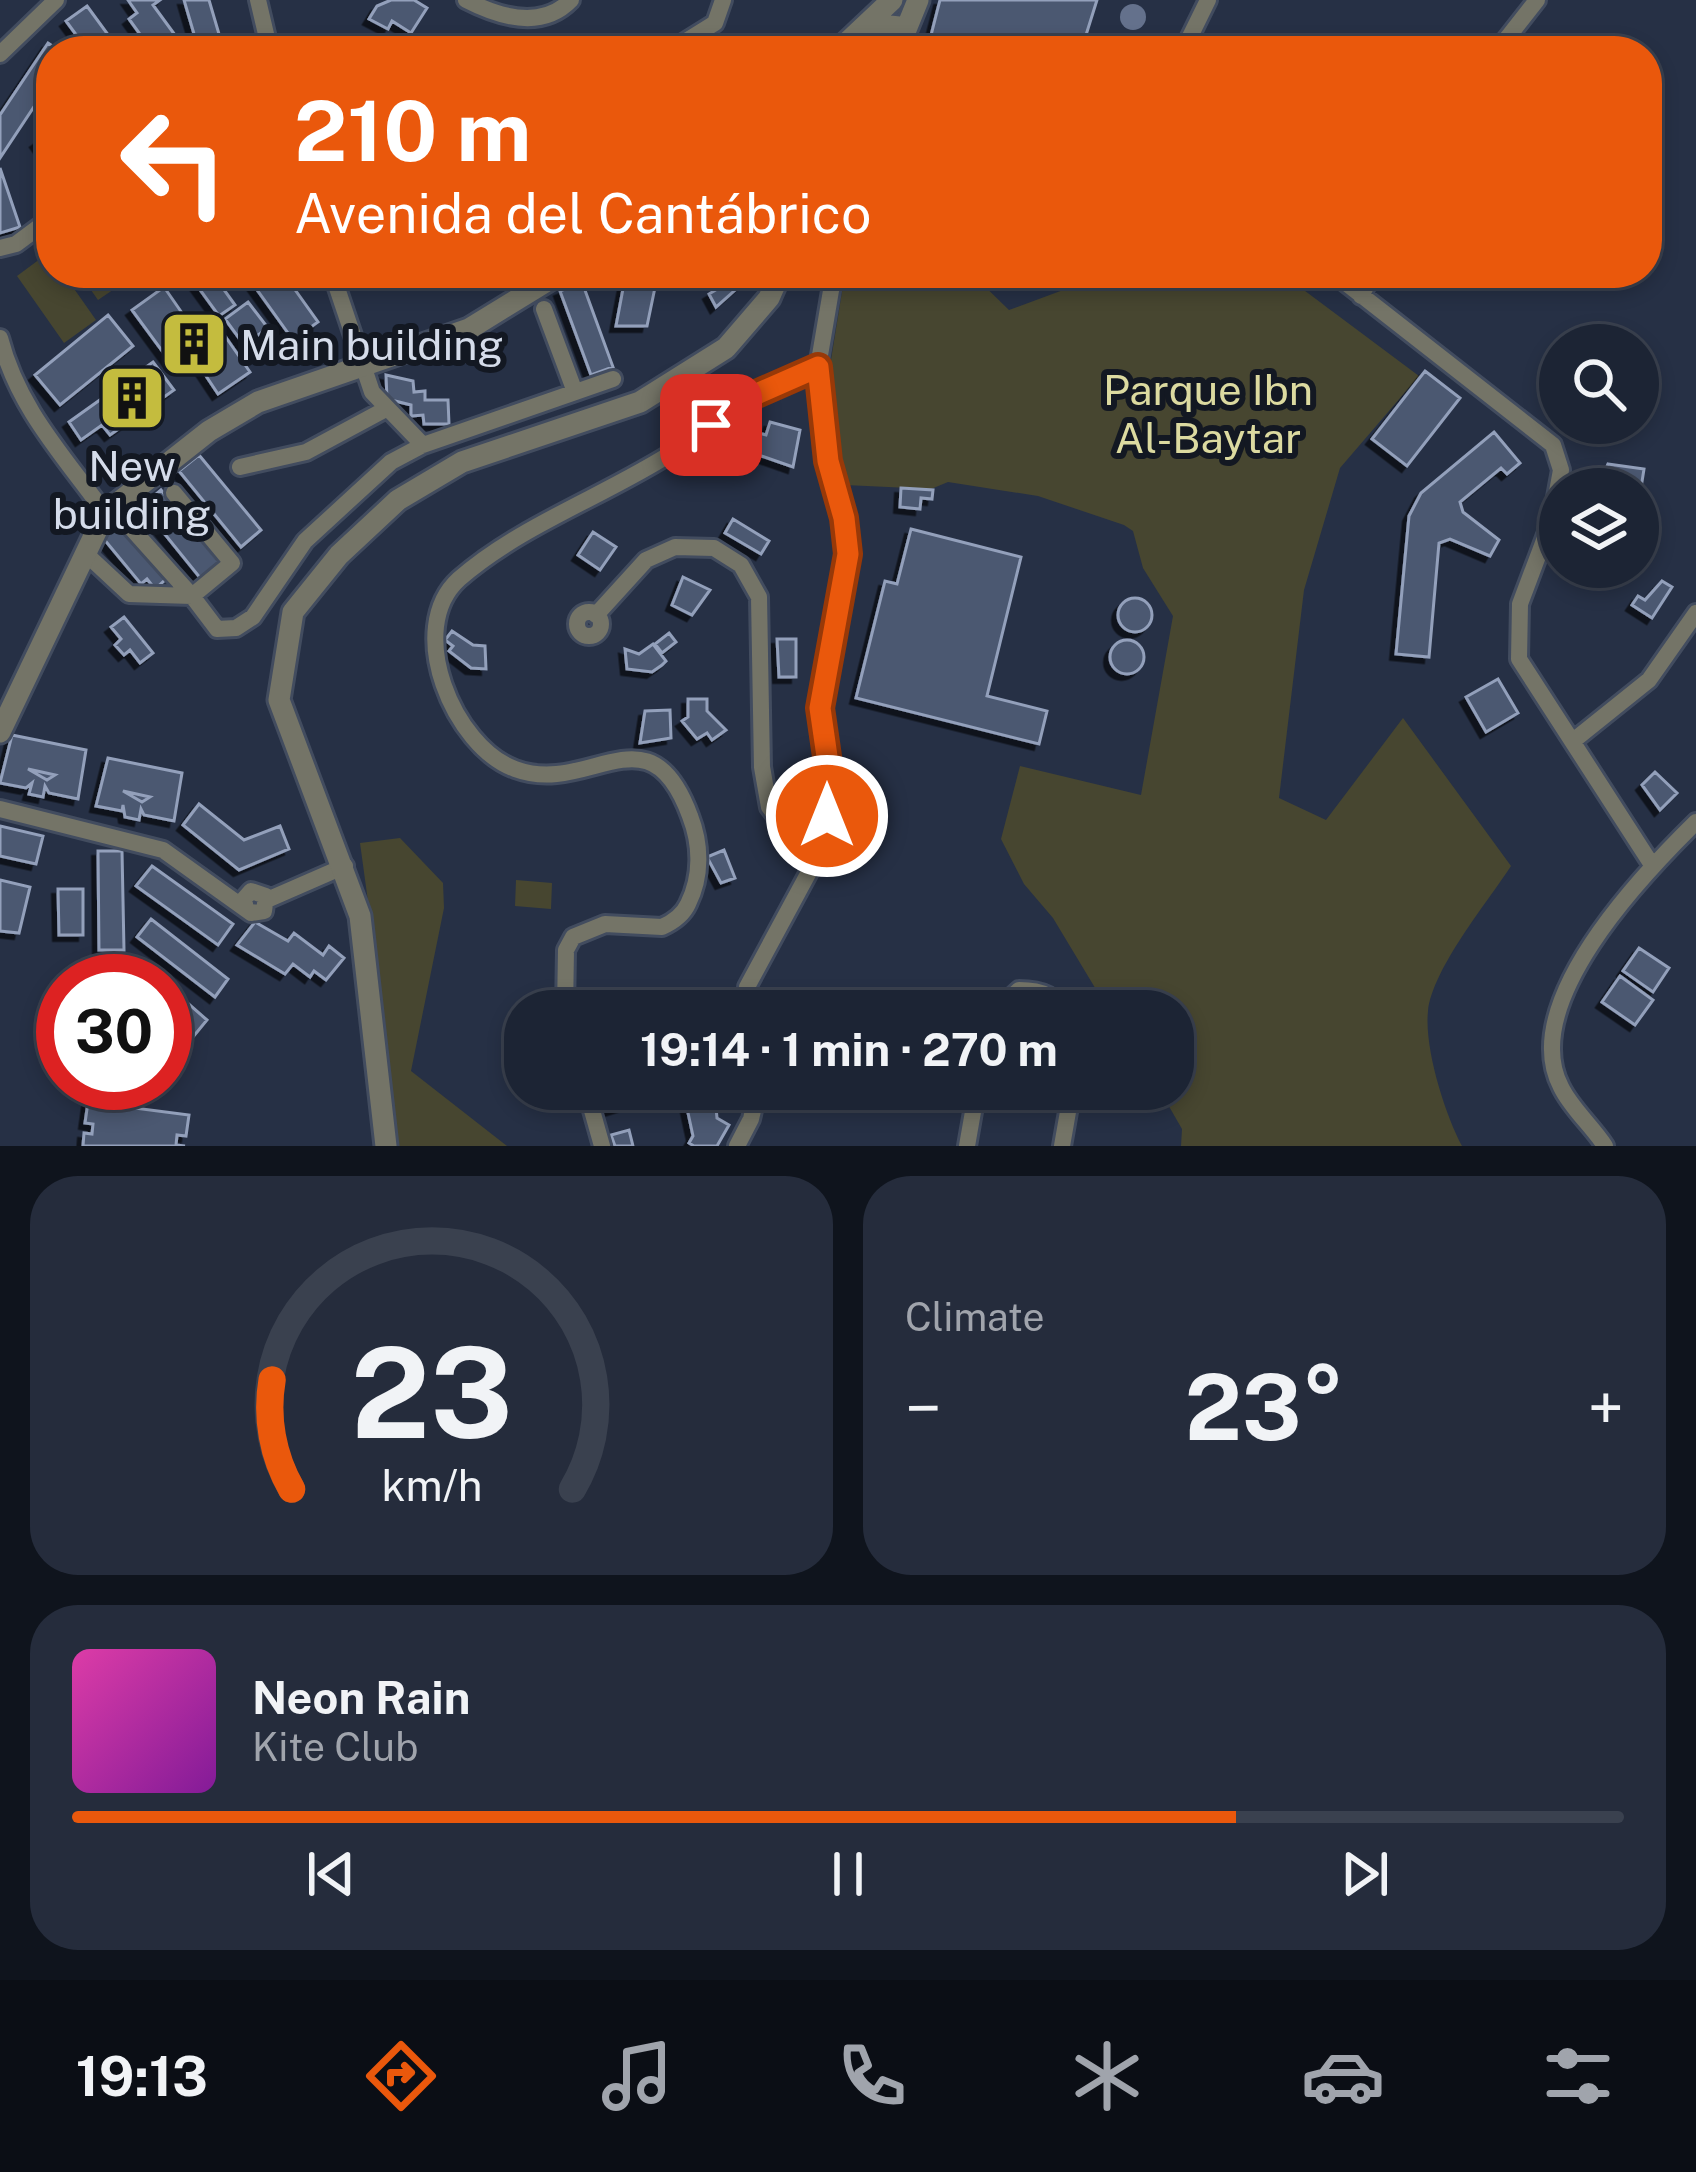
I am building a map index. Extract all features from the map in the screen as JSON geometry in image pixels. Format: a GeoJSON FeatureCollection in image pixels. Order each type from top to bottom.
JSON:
{"type":"FeatureCollection","features":[{"type":"Feature","properties":{"kind":"street"},"geometry":{"type":"LineString","coordinates":[[0,54],[56,0]]}},
{"type":"Feature","properties":{"kind":"street"},"geometry":{"type":"LineString","coordinates":[[258,0],[266,36]]}},
{"type":"Feature","properties":{"kind":"street"},"geometry":{"type":"LineString","coordinates":[[466,0],[524,20],[563,8],[571,0]]}},
{"type":"Feature","properties":{"kind":"street"},"geometry":{"type":"LineString","coordinates":[[694,36],[715,23],[723,0]]}},
{"type":"Feature","properties":{"kind":"street"},"geometry":{"type":"LineString","coordinates":[[856,36],[892,0]]}},
{"type":"Feature","properties":{"kind":"street"},"geometry":{"type":"LineString","coordinates":[[908,36],[918,0]]}},
{"type":"Feature","properties":{"kind":"street"},"geometry":{"type":"LineString","coordinates":[[1190,36],[1208,0]]}},
{"type":"Feature","properties":{"kind":"street"},"geometry":{"type":"LineString","coordinates":[[1509,36],[1538,0]]}},
{"type":"Feature","properties":{"kind":"street"},"geometry":{"type":"LineString","coordinates":[[871,24],[891,22],[902,36]]}},
{"type":"Feature","properties":{"kind":"street"},"geometry":{"type":"LineString","coordinates":[[0,248],[16,244],[36,229]]}},
{"type":"Feature","properties":{"kind":"street"},"geometry":{"type":"LineString","coordinates":[[337,288],[360,364],[385,410],[424,445]]}},
{"type":"Feature","properties":{"kind":"street"},"geometry":{"type":"LineString","coordinates":[[0,732],[105,513],[209,431],[259,402],[469,329],[536,288]]}},
{"type":"Feature","properties":{"kind":"street"},"geometry":{"type":"LineString","coordinates":[[386,1146],[364,942],[345,866],[279,700],[293,613],[339,555],[398,500],[462,462],[640,402],[726,348],[774,288]]}},
{"type":"Feature","properties":{"kind":"street"},"geometry":{"type":"LineString","coordinates":[[747,990],[822,848],[831,784],[820,708],[848,554],[844,518],[828,461],[818,367],[831,288]]}},
{"type":"Feature","properties":{"kind":"street"},"geometry":{"type":"LineString","coordinates":[[1351,288],[1553,445],[1561,470],[1552,519],[1520,604],[1519,659],[1652,865]]}},
{"type":"Feature","properties":{"kind":"street"},"geometry":{"type":"LineString","coordinates":[[1361,296],[1365,288]]}},
{"type":"Feature","properties":{"kind":"street"},"geometry":{"type":"LineString","coordinates":[[544,309],[575,392]]}},
{"type":"Feature","properties":{"kind":"street"},"geometry":{"type":"LineString","coordinates":[[0,338],[12,382],[28,411],[105,513]]}},
{"type":"Feature","properties":{"kind":"street"},"geometry":{"type":"LineString","coordinates":[[565,990],[566,950],[586,927],[662,927],[688,906],[699,866],[693,821],[671,776],[656,762],[619,758],[571,774],[515,770],[491,752],[467,727],[436,670],[433,643],[445,596],[459,580],[536,529],[642,472],[752,396],[818,367]]}},
{"type":"Feature","properties":{"kind":"street"},"geometry":{"type":"LineString","coordinates":[[132,529],[217,629],[236,628],[253,617],[305,541],[392,462],[424,445],[613,379]]}},
{"type":"Feature","properties":{"kind":"street"},"geometry":{"type":"LineString","coordinates":[[240,467],[306,452],[385,410]]}},
{"type":"Feature","properties":{"kind":"street"},"geometry":{"type":"LineString","coordinates":[[85,553],[129,594],[192,596],[232,563],[174,493]]}},
{"type":"Feature","properties":{"kind":"street"},"geometry":{"type":"LineString","coordinates":[[596,615],[646,560],[675,547],[714,548],[741,565],[759,597],[762,767],[769,807],[782,824],[822,848]]}},
{"type":"Feature","properties":{"kind":"street"},"geometry":{"type":"LineString","coordinates":[[1574,741],[1648,680],[1696,613]]}},
{"type":"Feature","properties":{"kind":"street"},"geometry":{"type":"LineString","coordinates":[[0,809],[143,842],[177,858],[227,897],[246,901],[259,914],[267,899],[345,866]]}},
{"type":"Feature","properties":{"kind":"street"},"geometry":{"type":"LineString","coordinates":[[1606,1146],[1560,1086],[1550,1042],[1562,993],[1652,865],[1696,822]]}},
{"type":"Feature","properties":{"kind":"street"},"geometry":{"type":"LineString","coordinates":[[592,1110],[602,1146]]}},
{"type":"Feature","properties":{"kind":"street"},"geometry":{"type":"LineString","coordinates":[[737,1146],[754,1110]]}},
{"type":"Feature","properties":{"kind":"street"},"geometry":{"type":"LineString","coordinates":[[967,1146],[973,1110]]}},
{"type":"Feature","properties":{"kind":"street"},"geometry":{"type":"LineString","coordinates":[[1061,1146],[1068,1110]]}},
{"type":"Feature","properties":{"kind":"green space"},"geometry":{"type":"Polygon","coordinates":[[[36,262],[36,288],[74,288],[96,320],[64,343],[17,276],[36,262]]]}},
{"type":"Feature","properties":{"kind":"green space"},"geometry":{"type":"Polygon","coordinates":[[[90,288],[116,288],[98,300],[90,288]]]}},
{"type":"Feature","properties":{"kind":"green space","name":"Parque Ibn Al-Baytar"},"geometry":{"type":"Polygon","coordinates":[[[843,288],[986,288],[1009,310],[1068,288],[1301,288],[1419,376],[1340,468],[1304,590],[1279,798],[1326,820],[1403,718],[1511,866],[1450,956],[1428,1011],[1437,1080],[1462,1146],[1181,1146],[1182,1129],[1171,1110],[1194,1110],[1194,990],[1096,990],[1053,918],[1024,884],[1001,839],[1020,766],[1141,795],[1173,616],[1143,568],[1133,531],[1038,496],[948,482],[931,489],[845,485],[830,366],[843,288]]]}},
{"type":"Feature","properties":{"kind":"green space"},"geometry":{"type":"Polygon","coordinates":[[[400,838],[443,883],[444,908],[411,1071],[507,1146],[395,1146],[388,1047],[360,843],[400,838]]]}},
{"type":"Feature","properties":{"kind":"green space"},"geometry":{"type":"Polygon","coordinates":[[[516,880],[552,883],[551,909],[515,906],[516,880]]]}},
{"type":"Feature","properties":{"kind":"water"},"geometry":{"type":"Polygon","coordinates":[[[1133,4],[1146,17],[1133,30],[1120,17],[1133,4]]]}},
{"type":"Feature","properties":{"kind":"building"},"geometry":{"type":"Polygon","coordinates":[[[128,0],[160,0],[153,5],[175,35],[141,36],[129,19],[137,13],[128,0]]]}},
{"type":"Feature","properties":{"kind":"building"},"geometry":{"type":"Polygon","coordinates":[[[184,0],[209,0],[220,36],[195,36],[184,0]]]}},
{"type":"Feature","properties":{"kind":"building"},"geometry":{"type":"Polygon","coordinates":[[[391,0],[414,0],[427,8],[411,33],[392,21],[388,29],[369,19],[377,6],[391,0]]]}},
{"type":"Feature","properties":{"kind":"building"},"geometry":{"type":"Polygon","coordinates":[[[940,0],[1097,0],[1086,36],[931,36],[940,0]]]}},
{"type":"Feature","properties":{"kind":"building"},"geometry":{"type":"Polygon","coordinates":[[[87,6],[109,36],[77,36],[66,21],[87,6]]]}},
{"type":"Feature","properties":{"kind":"building"},"geometry":{"type":"Polygon","coordinates":[[[36,61],[36,104],[0,158],[0,115],[36,61]]]}},
{"type":"Feature","properties":{"kind":"building"},"geometry":{"type":"Polygon","coordinates":[[[0,168],[20,227],[0,233],[0,168]]]}},
{"type":"Feature","properties":{"kind":"building","name":"Main building"},"geometry":{"type":"Polygon","coordinates":[[[165,288],[198,336],[216,323],[250,372],[218,394],[190,352],[177,362],[172,355],[168,359],[132,310],[165,288]]]}},
{"type":"Feature","properties":{"kind":"building"},"geometry":{"type":"Polygon","coordinates":[[[199,288],[223,288],[235,305],[219,316],[199,288]]]}},
{"type":"Feature","properties":{"kind":"building"},"geometry":{"type":"Polygon","coordinates":[[[256,288],[294,288],[318,322],[293,340],[256,288]]]}},
{"type":"Feature","properties":{"kind":"building"},"geometry":{"type":"Polygon","coordinates":[[[584,288],[613,367],[591,375],[560,291],[584,288]]]}},
{"type":"Feature","properties":{"kind":"building"},"geometry":{"type":"Polygon","coordinates":[[[623,288],[655,288],[647,326],[616,326],[623,288]]]}},
{"type":"Feature","properties":{"kind":"building"},"geometry":{"type":"Polygon","coordinates":[[[719,288],[737,288],[716,307],[709,294],[719,288]]]}},
{"type":"Feature","properties":{"kind":"building"},"geometry":{"type":"Polygon","coordinates":[[[248,302],[268,328],[244,345],[225,319],[248,302]]]}},
{"type":"Feature","properties":{"kind":"building"},"geometry":{"type":"Polygon","coordinates":[[[108,315],[133,346],[60,405],[35,375],[108,315]]]}},
{"type":"Feature","properties":{"kind":"building","name":"New building"},"geometry":{"type":"Polygon","coordinates":[[[153,362],[174,390],[110,435],[102,425],[81,440],[69,422],[153,362]]]}},
{"type":"Feature","properties":{"kind":"building"},"geometry":{"type":"Polygon","coordinates":[[[1425,371],[1460,398],[1407,466],[1372,439],[1425,371]]]}},
{"type":"Feature","properties":{"kind":"building"},"geometry":{"type":"Polygon","coordinates":[[[386,375],[413,381],[414,392],[425,391],[425,400],[448,400],[449,424],[424,424],[423,415],[411,416],[411,405],[387,399],[386,375]]]}},
{"type":"Feature","properties":{"kind":"building"},"geometry":{"type":"Polygon","coordinates":[[[770,422],[800,430],[793,467],[750,452],[755,432],[766,435],[770,422]]]}},
{"type":"Feature","properties":{"kind":"building"},"geometry":{"type":"Polygon","coordinates":[[[1494,432],[1520,463],[1507,474],[1501,468],[1460,502],[1463,512],[1499,540],[1490,556],[1450,539],[1439,543],[1429,657],[1396,654],[1409,516],[1421,493],[1494,432]]]}},
{"type":"Feature","properties":{"kind":"building"},"geometry":{"type":"Polygon","coordinates":[[[199,455],[261,530],[241,547],[179,471],[199,455]]]}},
{"type":"Feature","properties":{"kind":"building"},"geometry":{"type":"Polygon","coordinates":[[[901,488],[933,490],[932,499],[921,498],[920,509],[900,507],[901,488]]]}},
{"type":"Feature","properties":{"kind":"building"},"geometry":{"type":"Polygon","coordinates":[[[161,490],[221,564],[201,579],[142,506],[161,490]]]}},
{"type":"Feature","properties":{"kind":"building"},"geometry":{"type":"Polygon","coordinates":[[[733,519],[769,541],[761,554],[725,533],[733,519]]]}},
{"type":"Feature","properties":{"kind":"building"},"geometry":{"type":"Polygon","coordinates":[[[121,523],[166,579],[155,589],[147,579],[141,584],[103,538],[121,523]]]}},
{"type":"Feature","properties":{"kind":"building"},"geometry":{"type":"Polygon","coordinates":[[[911,529],[1021,557],[987,696],[1047,711],[1039,744],[856,698],[885,581],[897,584],[911,529]]]}},
{"type":"Feature","properties":{"kind":"building"},"geometry":{"type":"Polygon","coordinates":[[[593,532],[616,547],[600,570],[578,555],[593,532]]]}},
{"type":"Feature","properties":{"kind":"building"},"geometry":{"type":"Polygon","coordinates":[[[683,577],[710,590],[692,615],[672,605],[683,577]]]}},
{"type":"Feature","properties":{"kind":"building"},"geometry":{"type":"Polygon","coordinates":[[[1662,581],[1672,587],[1652,618],[1632,605],[1638,596],[1645,600],[1662,581]]]}},
{"type":"Feature","properties":{"kind":"building"},"geometry":{"type":"Polygon","coordinates":[[[1135,598],[1147,603],[1152,615],[1147,627],[1135,632],[1123,627],[1118,615],[1123,603],[1135,598]]]}},
{"type":"Feature","properties":{"kind":"building"},"geometry":{"type":"Polygon","coordinates":[[[124,617],[153,653],[140,663],[130,650],[124,655],[115,645],[121,639],[111,627],[124,617]]]}},
{"type":"Feature","properties":{"kind":"building"},"geometry":{"type":"Polygon","coordinates":[[[452,631],[473,645],[485,646],[486,669],[471,668],[449,651],[453,646],[445,640],[452,631]]]}},
{"type":"Feature","properties":{"kind":"building"},"geometry":{"type":"Polygon","coordinates":[[[669,633],[676,642],[662,653],[655,644],[669,633]]]}},
{"type":"Feature","properties":{"kind":"building"},"geometry":{"type":"Polygon","coordinates":[[[777,639],[796,639],[796,677],[779,677],[777,639]]]}},
{"type":"Feature","properties":{"kind":"building"},"geometry":{"type":"Polygon","coordinates":[[[1127,640],[1139,645],[1144,657],[1139,669],[1127,674],[1115,669],[1110,657],[1115,645],[1127,640]]]}},
{"type":"Feature","properties":{"kind":"building"},"geometry":{"type":"Polygon","coordinates":[[[653,644],[666,661],[662,665],[652,672],[627,669],[625,649],[639,654],[653,644]]]}},
{"type":"Feature","properties":{"kind":"building"},"geometry":{"type":"Polygon","coordinates":[[[1498,679],[1518,713],[1486,732],[1466,697],[1498,679]]]}},
{"type":"Feature","properties":{"kind":"building"},"geometry":{"type":"Polygon","coordinates":[[[688,699],[707,699],[707,711],[726,730],[712,740],[707,733],[697,739],[682,721],[688,717],[688,699]]]}},
{"type":"Feature","properties":{"kind":"building"},"geometry":{"type":"Polygon","coordinates":[[[670,710],[671,738],[640,743],[645,711],[670,710]]]}},
{"type":"Feature","properties":{"kind":"building"},"geometry":{"type":"Polygon","coordinates":[[[12,735],[86,750],[78,799],[49,793],[45,786],[43,797],[29,794],[32,783],[26,788],[0,783],[12,735]],[[28,769],[47,780],[55,775],[28,769]]]}},
{"type":"Feature","properties":{"kind":"building"},"geometry":{"type":"Polygon","coordinates":[[[108,758],[182,773],[174,821],[144,815],[141,809],[139,820],[125,817],[123,805],[122,811],[96,806],[108,758]],[[123,791],[142,802],[150,797],[123,791]]]}},
{"type":"Feature","properties":{"kind":"building"},"geometry":{"type":"Polygon","coordinates":[[[28,769],[55,775],[47,780],[28,769]]]}},
{"type":"Feature","properties":{"kind":"building"},"geometry":{"type":"Polygon","coordinates":[[[1655,772],[1677,793],[1660,810],[1642,785],[1655,772]]]}},
{"type":"Feature","properties":{"kind":"building"},"geometry":{"type":"Polygon","coordinates":[[[123,791],[150,797],[142,802],[123,791]]]}},
{"type":"Feature","properties":{"kind":"building"},"geometry":{"type":"Polygon","coordinates":[[[199,804],[244,840],[280,826],[289,849],[239,870],[183,825],[199,804]]]}},
{"type":"Feature","properties":{"kind":"building"},"geometry":{"type":"Polygon","coordinates":[[[0,826],[43,836],[36,864],[0,856],[0,826]]]}},
{"type":"Feature","properties":{"kind":"building"},"geometry":{"type":"Polygon","coordinates":[[[724,850],[735,878],[721,883],[707,857],[724,850]]]}},
{"type":"Feature","properties":{"kind":"building"},"geometry":{"type":"Polygon","coordinates":[[[98,851],[122,851],[124,950],[99,950],[98,851]]]}},
{"type":"Feature","properties":{"kind":"building"},"geometry":{"type":"Polygon","coordinates":[[[152,866],[233,924],[218,945],[136,886],[152,866]]]}},
{"type":"Feature","properties":{"kind":"building"},"geometry":{"type":"Polygon","coordinates":[[[0,880],[30,887],[19,933],[0,931],[0,880]]]}},
{"type":"Feature","properties":{"kind":"building"},"geometry":{"type":"Polygon","coordinates":[[[58,889],[83,889],[83,935],[59,935],[58,889]]]}},
{"type":"Feature","properties":{"kind":"building"},"geometry":{"type":"Polygon","coordinates":[[[151,919],[228,979],[215,997],[192,979],[192,954],[159,954],[137,937],[151,919]]]}},
{"type":"Feature","properties":{"kind":"building"},"geometry":{"type":"Polygon","coordinates":[[[255,922],[288,941],[294,933],[323,955],[329,946],[344,958],[326,980],[314,971],[310,977],[293,964],[285,974],[237,945],[255,922]]]}},
{"type":"Feature","properties":{"kind":"building"},"geometry":{"type":"Polygon","coordinates":[[[1639,948],[1669,968],[1653,992],[1623,971],[1639,948]]]}},
{"type":"Feature","properties":{"kind":"building"},"geometry":{"type":"Polygon","coordinates":[[[1620,976],[1653,1000],[1635,1025],[1602,1002],[1620,976]]]}},
{"type":"Feature","properties":{"kind":"building"},"geometry":{"type":"Polygon","coordinates":[[[192,1007],[207,1020],[192,1038],[192,1007]]]}},
{"type":"Feature","properties":{"kind":"building"},"geometry":{"type":"Polygon","coordinates":[[[87,1110],[189,1115],[186,1136],[177,1135],[176,1145],[185,1146],[83,1146],[84,1133],[92,1134],[93,1124],[85,1123],[87,1110]]]}},
{"type":"Feature","properties":{"kind":"building"},"geometry":{"type":"Polygon","coordinates":[[[687,1110],[716,1110],[717,1118],[729,1125],[717,1146],[694,1146],[689,1143],[693,1136],[687,1110]]]}},
{"type":"Feature","properties":{"kind":"building"},"geometry":{"type":"Polygon","coordinates":[[[629,1130],[633,1146],[615,1146],[611,1135],[629,1130]]]}},
{"type":"Feature","properties":{"kind":"place","name":"Main building"},"geometry":{"type":"Point","coordinates":[194,344]}},
{"type":"Feature","properties":{"kind":"place","name":"New building"},"geometry":{"type":"Point","coordinates":[132,398]}},
{"type":"Feature","properties":{"kind":"route"},"geometry":{"type":"LineString","coordinates":[[711,425],[752,396],[818,367],[828,461],[844,518],[848,554],[820,708],[831,784],[827,816]]}}]}
